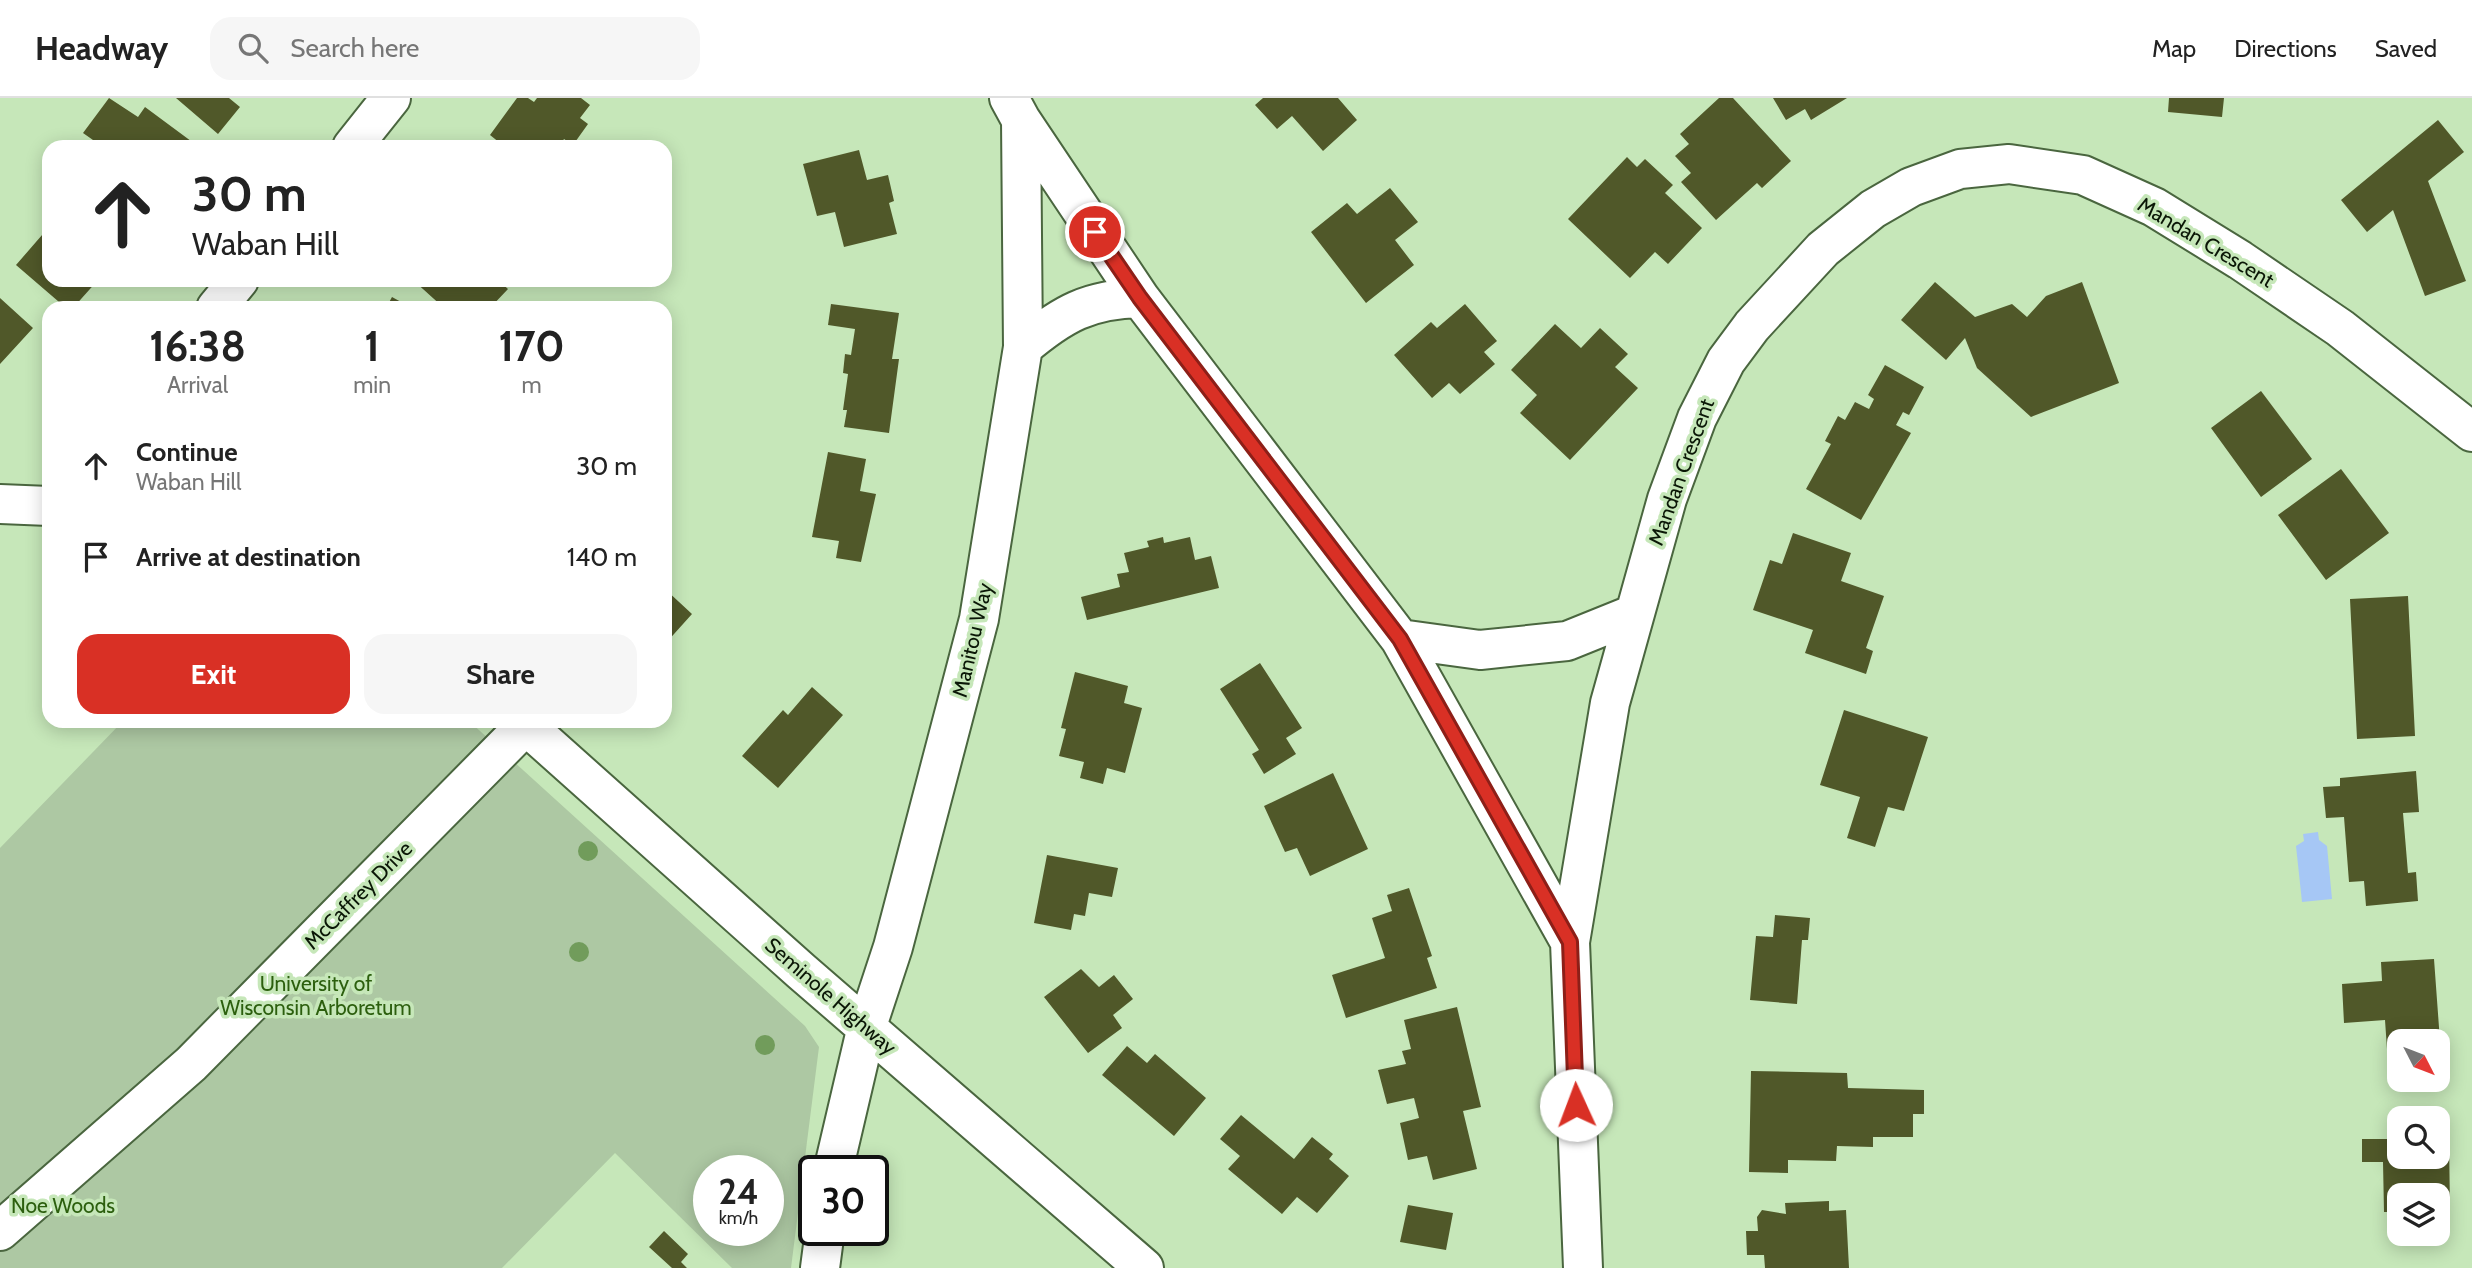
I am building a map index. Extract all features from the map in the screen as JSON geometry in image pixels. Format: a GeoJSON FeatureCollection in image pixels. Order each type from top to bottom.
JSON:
{"type":"FeatureCollection","features":[{"type":"Feature","properties":{"kind":"street"},"geometry":{"type":"LineString","coordinates":[[358,140],[391,98]]}},
{"type":"Feature","properties":{"kind":"street"},"geometry":{"type":"LineString","coordinates":[[1012,104],[1140,298],[1400,639],[1570,942]]}},
{"type":"Feature","properties":{"kind":"street","name":"Manitou Way"},"geometry":{"type":"LineString","coordinates":[[837,1155],[867,1026],[893,947],[979,620],[1023,347],[1012,104]]}},
{"type":"Feature","properties":{"kind":"street","name":"Mandan Crescent"},"geometry":{"type":"LineString","coordinates":[[1583,1268],[1570,942],[1610,703],[1667,499],[1697,418],[1726,361],[1752,326],[1823,249],[1872,209],[1910,187],[1960,169],[2009,163],[2083,175],[2154,207],[2240,260],[2340,328],[2472,432]]}},
{"type":"Feature","properties":{"kind":"street"},"geometry":{"type":"LineString","coordinates":[[222,301],[233,287]]}},
{"type":"Feature","properties":{"kind":"street"},"geometry":{"type":"LineString","coordinates":[[1023,347],[1047,326],[1077,309],[1108,299],[1140,298]]}},
{"type":"Feature","properties":{"kind":"street"},"geometry":{"type":"LineString","coordinates":[[0,504],[42,506]]}},
{"type":"Feature","properties":{"kind":"street"},"geometry":{"type":"LineString","coordinates":[[1400,639],[1480,650],[1567,641],[1634,614]]}},
{"type":"Feature","properties":{"kind":"street","name":"McCaffrey Drive"},"geometry":{"type":"LineString","coordinates":[[0,1231],[191,1064],[518,728]]}},
{"type":"Feature","properties":{"kind":"street","name":"Seminole Highway"},"geometry":{"type":"LineString","coordinates":[[529,728],[1144,1268]]}},
{"type":"Feature","properties":{"kind":"street"},"geometry":{"type":"LineString","coordinates":[[820,1268],[823,1246]]}},
{"type":"Feature","properties":{"kind":"green space","name":"University of Wisconsin Arboretum"},"geometry":{"type":"Polygon","coordinates":[[[116,728],[477,728],[805,1026],[819,1047],[805,1155],[798,1155],[798,1213],[791,1268],[732,1268],[710,1246],[784,1246],[784,1155],[693,1155],[693,1230],[615,1153],[502,1268],[0,1268],[0,848],[116,728]]]}},
{"type":"Feature","properties":{"kind":"water"},"geometry":{"type":"Polygon","coordinates":[[[2318,832],[2319,840],[2327,846],[2332,899],[2302,902],[2296,846],[2304,841],[2303,834],[2318,832]]]}},
{"type":"Feature","properties":{"kind":"building"},"geometry":{"type":"Polygon","coordinates":[[[109,98],[138,117],[145,107],[190,140],[93,140],[83,133],[109,98]]]}},
{"type":"Feature","properties":{"kind":"building"},"geometry":{"type":"Polygon","coordinates":[[[176,98],[229,98],[240,107],[218,134],[176,98]]]}},
{"type":"Feature","properties":{"kind":"building"},"geometry":{"type":"Polygon","coordinates":[[[517,98],[528,98],[534,102],[537,98],[581,98],[590,105],[580,118],[588,124],[577,140],[496,140],[490,135],[517,98]]]}},
{"type":"Feature","properties":{"kind":"building"},"geometry":{"type":"Polygon","coordinates":[[[1263,98],[1338,98],[1357,120],[1323,151],[1292,116],[1277,129],[1255,105],[1263,98]]]}},
{"type":"Feature","properties":{"kind":"building"},"geometry":{"type":"Polygon","coordinates":[[[1719,98],[1733,98],[1791,161],[1762,188],[1757,183],[1716,220],[1681,182],[1691,173],[1675,156],[1689,144],[1680,134],[1719,98]]]}},
{"type":"Feature","properties":{"kind":"building"},"geometry":{"type":"Polygon","coordinates":[[[1773,98],[1847,98],[1811,120],[1805,109],[1786,120],[1773,98]]]}},
{"type":"Feature","properties":{"kind":"building"},"geometry":{"type":"Polygon","coordinates":[[[2169,98],[2224,98],[2222,117],[2168,112],[2169,98]]]}},
{"type":"Feature","properties":{"kind":"building"},"geometry":{"type":"Polygon","coordinates":[[[2438,120],[2464,152],[2428,181],[2466,281],[2425,296],[2393,210],[2367,232],[2341,200],[2438,120]]]}},
{"type":"Feature","properties":{"kind":"building"},"geometry":{"type":"Polygon","coordinates":[[[859,150],[867,180],[888,175],[894,201],[889,203],[897,234],[844,247],[835,212],[817,216],[803,164],[859,150]]]}},
{"type":"Feature","properties":{"kind":"building"},"geometry":{"type":"Polygon","coordinates":[[[1627,157],[1637,167],[1645,159],[1673,185],[1665,193],[1702,228],[1668,264],[1655,252],[1630,278],[1568,219],[1627,157]]]}},
{"type":"Feature","properties":{"kind":"building"},"geometry":{"type":"Polygon","coordinates":[[[1390,188],[1418,222],[1395,240],[1414,265],[1366,303],[1311,232],[1347,203],[1357,214],[1390,188]]]}},
{"type":"Feature","properties":{"kind":"building"},"geometry":{"type":"Polygon","coordinates":[[[42,235],[42,287],[92,287],[79,301],[58,301],[16,265],[42,235]]]}},
{"type":"Feature","properties":{"kind":"building"},"geometry":{"type":"Polygon","coordinates":[[[1935,282],[1975,317],[2012,304],[2027,317],[2046,296],[2082,282],[2119,383],[2031,417],[1977,368],[1965,338],[1946,360],[1901,320],[1935,282]]]}},
{"type":"Feature","properties":{"kind":"building"},"geometry":{"type":"Polygon","coordinates":[[[421,287],[508,289],[497,301],[436,301],[421,287]]]}},
{"type":"Feature","properties":{"kind":"building"},"geometry":{"type":"Polygon","coordinates":[[[0,298],[33,328],[0,364],[0,298]]]}},
{"type":"Feature","properties":{"kind":"building"},"geometry":{"type":"Polygon","coordinates":[[[831,304],[899,313],[892,359],[899,359],[889,433],[844,427],[847,410],[843,410],[848,374],[843,373],[845,354],[851,355],[855,329],[828,325],[831,304]]]}},
{"type":"Feature","properties":{"kind":"building"},"geometry":{"type":"Polygon","coordinates":[[[1465,304],[1497,341],[1484,352],[1495,364],[1460,394],[1449,383],[1432,398],[1394,355],[1431,322],[1437,328],[1465,304]]]}},
{"type":"Feature","properties":{"kind":"building"},"geometry":{"type":"Polygon","coordinates":[[[1555,324],[1581,348],[1600,328],[1628,354],[1615,367],[1638,388],[1570,460],[1520,413],[1537,395],[1511,370],[1555,324]]]}},
{"type":"Feature","properties":{"kind":"building"},"geometry":{"type":"Polygon","coordinates":[[[1885,365],[1924,387],[1909,415],[1903,412],[1896,425],[1911,433],[1861,520],[1806,489],[1831,444],[1825,441],[1838,416],[1845,420],[1855,402],[1869,409],[1874,399],[1868,395],[1885,365]]]}},
{"type":"Feature","properties":{"kind":"building"},"geometry":{"type":"Polygon","coordinates":[[[2261,391],[2312,459],[2261,497],[2211,428],[2261,391]]]}},
{"type":"Feature","properties":{"kind":"building"},"geometry":{"type":"Polygon","coordinates":[[[828,452],[866,459],[860,491],[876,494],[861,562],[836,558],[839,541],[812,537],[828,452]]]}},
{"type":"Feature","properties":{"kind":"building"},"geometry":{"type":"Polygon","coordinates":[[[2341,469],[2389,533],[2326,580],[2278,515],[2341,469]]]}},
{"type":"Feature","properties":{"kind":"building"},"geometry":{"type":"Polygon","coordinates":[[[1793,533],[1851,553],[1841,581],[1884,596],[1866,648],[1873,651],[1866,674],[1805,653],[1813,630],[1753,610],[1770,560],[1782,564],[1793,533]]]}},
{"type":"Feature","properties":{"kind":"building"},"geometry":{"type":"Polygon","coordinates":[[[1163,537],[1164,543],[1190,537],[1195,560],[1211,556],[1219,588],[1087,620],[1081,597],[1120,587],[1117,574],[1129,572],[1124,553],[1149,547],[1147,541],[1163,537]]]}},
{"type":"Feature","properties":{"kind":"building"},"geometry":{"type":"Polygon","coordinates":[[[672,595],[692,614],[672,636],[672,595]]]}},
{"type":"Feature","properties":{"kind":"building"},"geometry":{"type":"Polygon","coordinates":[[[2408,596],[2415,736],[2357,739],[2350,599],[2408,596]]]}},
{"type":"Feature","properties":{"kind":"building"},"geometry":{"type":"Polygon","coordinates":[[[1260,663],[1302,728],[1286,738],[1296,754],[1264,774],[1252,754],[1259,750],[1220,689],[1260,663]]]}},
{"type":"Feature","properties":{"kind":"building"},"geometry":{"type":"Polygon","coordinates":[[[1075,672],[1128,686],[1124,703],[1142,708],[1125,773],[1107,768],[1103,784],[1080,778],[1084,762],[1059,756],[1066,729],[1061,728],[1075,672]]]}},
{"type":"Feature","properties":{"kind":"building"},"geometry":{"type":"Polygon","coordinates":[[[812,687],[843,715],[778,788],[742,756],[783,710],[788,715],[812,687]]]}},
{"type":"Feature","properties":{"kind":"building"},"geometry":{"type":"Polygon","coordinates":[[[1844,710],[1928,737],[1904,811],[1888,807],[1875,847],[1847,838],[1860,797],[1820,785],[1844,710]]]}},
{"type":"Feature","properties":{"kind":"building"},"geometry":{"type":"Polygon","coordinates":[[[2416,771],[2419,812],[2403,813],[2408,873],[2416,872],[2418,901],[2366,906],[2364,881],[2349,882],[2344,817],[2326,818],[2323,787],[2340,786],[2340,778],[2416,771]]]}},
{"type":"Feature","properties":{"kind":"building"},"geometry":{"type":"Polygon","coordinates":[[[1333,773],[1368,849],[1310,876],[1297,848],[1285,852],[1264,806],[1333,773]]]}},
{"type":"Feature","properties":{"kind":"building"},"geometry":{"type":"Polygon","coordinates":[[[1047,855],[1118,868],[1112,897],[1089,893],[1085,916],[1074,914],[1071,930],[1034,923],[1047,855]]]}},
{"type":"Feature","properties":{"kind":"building"},"geometry":{"type":"Polygon","coordinates":[[[1409,888],[1432,956],[1427,958],[1437,988],[1346,1018],[1332,975],[1385,958],[1372,918],[1392,911],[1387,895],[1409,888]]]}},
{"type":"Feature","properties":{"kind":"building"},"geometry":{"type":"Polygon","coordinates":[[[1775,915],[1810,918],[1808,940],[1802,940],[1797,1004],[1750,1000],[1756,936],[1773,937],[1775,915]]]}},
{"type":"Feature","properties":{"kind":"building"},"geometry":{"type":"Polygon","coordinates":[[[2434,959],[2439,1029],[2387,1029],[2387,1049],[2385,1020],[2344,1023],[2342,984],[2382,981],[2381,962],[2434,959]]]}},
{"type":"Feature","properties":{"kind":"building"},"geometry":{"type":"Polygon","coordinates":[[[1081,969],[1099,987],[1114,975],[1133,999],[1113,1015],[1122,1028],[1088,1053],[1044,997],[1081,969]]]}},
{"type":"Feature","properties":{"kind":"building"},"geometry":{"type":"Polygon","coordinates":[[[1457,1007],[1481,1107],[1463,1111],[1477,1169],[1433,1180],[1427,1156],[1408,1160],[1400,1123],[1419,1118],[1414,1098],[1387,1104],[1378,1070],[1406,1064],[1402,1051],[1411,1049],[1404,1020],[1457,1007]]]}},
{"type":"Feature","properties":{"kind":"building"},"geometry":{"type":"Polygon","coordinates":[[[1127,1046],[1147,1063],[1155,1054],[1206,1098],[1174,1136],[1102,1075],[1127,1046]]]}},
{"type":"Feature","properties":{"kind":"building"},"geometry":{"type":"Polygon","coordinates":[[[1751,1071],[1847,1073],[1848,1088],[1924,1090],[1924,1114],[1913,1114],[1913,1137],[1873,1137],[1873,1147],[1837,1146],[1836,1161],[1788,1160],[1788,1173],[1749,1172],[1751,1071]]]}},
{"type":"Feature","properties":{"kind":"building"},"geometry":{"type":"Polygon","coordinates":[[[1241,1115],[1294,1159],[1312,1137],[1333,1154],[1329,1159],[1349,1176],[1317,1213],[1297,1197],[1282,1214],[1228,1169],[1240,1156],[1220,1139],[1241,1115]]]}},
{"type":"Feature","properties":{"kind":"building"},"geometry":{"type":"Polygon","coordinates":[[[2362,1139],[2387,1139],[2387,1169],[2449,1169],[2450,1183],[2387,1183],[2387,1212],[2384,1212],[2383,1162],[2362,1162],[2362,1139]]]}},
{"type":"Feature","properties":{"kind":"building"},"geometry":{"type":"Polygon","coordinates":[[[1829,1201],[1829,1211],[1846,1210],[1849,1268],[1765,1268],[1764,1255],[1747,1255],[1746,1231],[1758,1231],[1757,1217],[1762,1210],[1786,1214],[1785,1203],[1829,1201]]]}},
{"type":"Feature","properties":{"kind":"building"},"geometry":{"type":"Polygon","coordinates":[[[1408,1205],[1453,1213],[1446,1250],[1400,1242],[1408,1205]]]}},
{"type":"Feature","properties":{"kind":"building"},"geometry":{"type":"Polygon","coordinates":[[[664,1231],[688,1254],[681,1262],[687,1268],[672,1268],[649,1247],[664,1231]]]}},
{"type":"Feature","properties":{"kind":"route"},"geometry":{"type":"LineString","coordinates":[[1095,232],[1140,298],[1400,639],[1570,942],[1576,1105]]}},
{"type":"Feature","properties":{"kind":"park label","name":"Noe Woods"},"geometry":{"type":"Point","coordinates":[63,1205]}}]}
